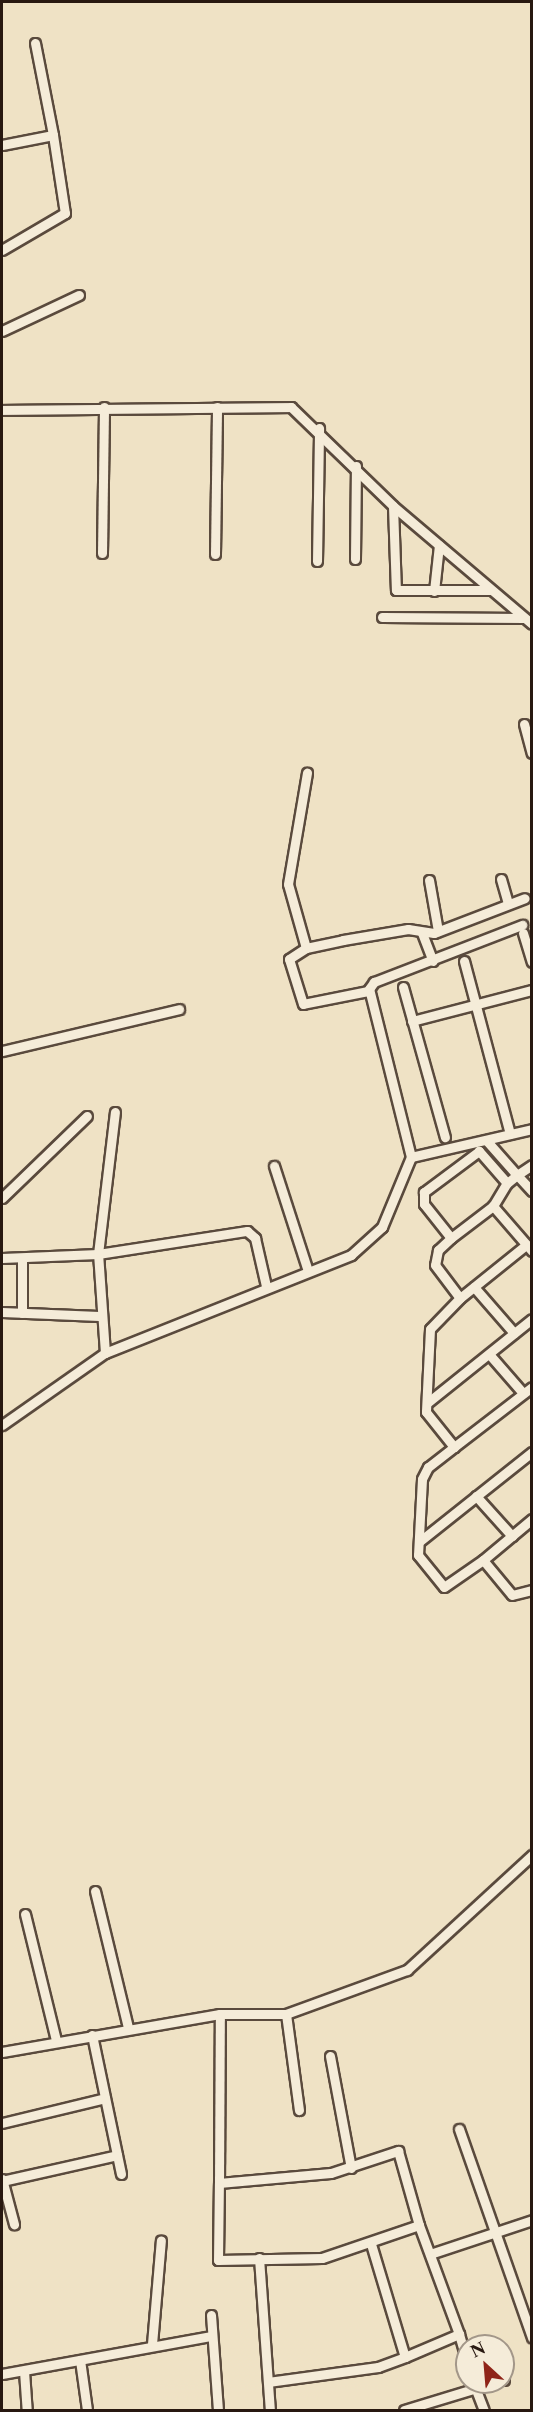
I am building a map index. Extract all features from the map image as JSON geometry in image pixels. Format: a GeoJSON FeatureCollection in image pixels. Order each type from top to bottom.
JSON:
{"type":"FeatureCollection","features":[{"type":"Feature","properties":{"kind":"street"},"geometry":{"type":"LineString","coordinates":[[2,250],[65,213],[35,43]]}},
{"type":"Feature","properties":{"kind":"street"},"geometry":{"type":"LineString","coordinates":[[2,145],[53,135]]}},
{"type":"Feature","properties":{"kind":"street"},"geometry":{"type":"LineString","coordinates":[[2,331],[79,295]]}},
{"type":"Feature","properties":{"kind":"street"},"geometry":{"type":"LineString","coordinates":[[102,553],[104,407]]}},
{"type":"Feature","properties":{"kind":"street"},"geometry":{"type":"LineString","coordinates":[[2,410],[104,407],[291,407],[319,428],[393,506],[528,621]]}},
{"type":"Feature","properties":{"kind":"street"},"geometry":{"type":"LineString","coordinates":[[215,554],[217,408]]}},
{"type":"Feature","properties":{"kind":"street"},"geometry":{"type":"LineString","coordinates":[[317,561],[319,428]]}},
{"type":"Feature","properties":{"kind":"street"},"geometry":{"type":"LineString","coordinates":[[355,559],[356,466]]}},
{"type":"Feature","properties":{"kind":"street"},"geometry":{"type":"LineString","coordinates":[[393,506],[394,585],[406,593],[490,590]]}},
{"type":"Feature","properties":{"kind":"street"},"geometry":{"type":"LineString","coordinates":[[434,591],[439,545]]}},
{"type":"Feature","properties":{"kind":"street"},"geometry":{"type":"LineString","coordinates":[[382,616],[528,621]]}},
{"type":"Feature","properties":{"kind":"street"},"geometry":{"type":"LineString","coordinates":[[524,724],[531,753]]}},
{"type":"Feature","properties":{"kind":"street"},"geometry":{"type":"LineString","coordinates":[[306,948],[288,884],[307,773]]}},
{"type":"Feature","properties":{"kind":"street"},"geometry":{"type":"LineString","coordinates":[[501,879],[508,904]]}},
{"type":"Feature","properties":{"kind":"street"},"geometry":{"type":"LineString","coordinates":[[429,880],[438,931]]}},
{"type":"Feature","properties":{"kind":"street"},"geometry":{"type":"LineString","coordinates":[[369,991],[303,1004],[289,964],[306,948],[408,928],[422,933],[438,931],[525,898]]}},
{"type":"Feature","properties":{"kind":"street"},"geometry":{"type":"LineString","coordinates":[[2,1424],[105,1353],[266,1286],[351,1255],[373,1238],[411,1157],[369,991],[374,982],[522,929],[531,962]]}},
{"type":"Feature","properties":{"kind":"street"},"geometry":{"type":"LineString","coordinates":[[422,933],[433,961]]}},
{"type":"Feature","properties":{"kind":"street"},"geometry":{"type":"LineString","coordinates":[[464,961],[510,1134]]}},
{"type":"Feature","properties":{"kind":"street"},"geometry":{"type":"LineString","coordinates":[[403,987],[445,1137]]}},
{"type":"Feature","properties":{"kind":"street"},"geometry":{"type":"LineString","coordinates":[[412,1021],[531,990]]}},
{"type":"Feature","properties":{"kind":"street"},"geometry":{"type":"LineString","coordinates":[[2,1051],[179,1009]]}},
{"type":"Feature","properties":{"kind":"street"},"geometry":{"type":"LineString","coordinates":[[105,1353],[99,1316],[98,1254],[115,1112]]}},
{"type":"Feature","properties":{"kind":"street"},"geometry":{"type":"LineString","coordinates":[[2,1198],[87,1116]]}},
{"type":"Feature","properties":{"kind":"street"},"geometry":{"type":"LineString","coordinates":[[411,1157],[510,1134],[530,1133]]}},
{"type":"Feature","properties":{"kind":"street"},"geometry":{"type":"LineString","coordinates":[[486,1140],[531,1191]]}},
{"type":"Feature","properties":{"kind":"street"},"geometry":{"type":"LineString","coordinates":[[451,1238],[424,1204],[424,1192],[479,1151],[507,1183]]}},
{"type":"Feature","properties":{"kind":"street"},"geometry":{"type":"LineString","coordinates":[[460,1298],[434,1258],[451,1238],[493,1206],[507,1183],[531,1165]]}},
{"type":"Feature","properties":{"kind":"street"},"geometry":{"type":"LineString","coordinates":[[273,1166],[308,1271]]}},
{"type":"Feature","properties":{"kind":"street"},"geometry":{"type":"LineString","coordinates":[[454,1447],[428,1418],[430,1329],[460,1298],[529,1248],[493,1206]]}},
{"type":"Feature","properties":{"kind":"street"},"geometry":{"type":"LineString","coordinates":[[2,1258],[98,1254],[247,1231],[255,1238],[266,1286]]}},
{"type":"Feature","properties":{"kind":"street"},"geometry":{"type":"LineString","coordinates":[[22,1258],[22,1313]]}},
{"type":"Feature","properties":{"kind":"street"},"geometry":{"type":"LineString","coordinates":[[474,1287],[514,1333]]}},
{"type":"Feature","properties":{"kind":"street"},"geometry":{"type":"LineString","coordinates":[[2,1312],[99,1316]]}},
{"type":"Feature","properties":{"kind":"street"},"geometry":{"type":"LineString","coordinates":[[427,1403],[531,1319]]}},
{"type":"Feature","properties":{"kind":"street"},"geometry":{"type":"LineString","coordinates":[[489,1354],[523,1394]]}},
{"type":"Feature","properties":{"kind":"street"},"geometry":{"type":"LineString","coordinates":[[531,1387],[424,1472],[418,1555],[444,1587],[483,1560],[531,1519]]}},
{"type":"Feature","properties":{"kind":"street"},"geometry":{"type":"LineString","coordinates":[[420,1540],[531,1452]]}},
{"type":"Feature","properties":{"kind":"street"},"geometry":{"type":"LineString","coordinates":[[476,1496],[512,1536]]}},
{"type":"Feature","properties":{"kind":"street"},"geometry":{"type":"LineString","coordinates":[[483,1560],[512,1594],[531,1590]]}},
{"type":"Feature","properties":{"kind":"street"},"geometry":{"type":"LineString","coordinates":[[2,2052],[128,2027],[220,2014],[285,2014],[407,1970],[531,1855]]}},
{"type":"Feature","properties":{"kind":"street"},"geometry":{"type":"LineString","coordinates":[[95,1891],[128,2027]]}},
{"type":"Feature","properties":{"kind":"street"},"geometry":{"type":"LineString","coordinates":[[25,1914],[56,2040]]}},
{"type":"Feature","properties":{"kind":"street"},"geometry":{"type":"LineString","coordinates":[[220,2014],[218,2260],[322,2258],[371,2244],[419,2225]]}},
{"type":"Feature","properties":{"kind":"street"},"geometry":{"type":"LineString","coordinates":[[285,2014],[300,2110]]}},
{"type":"Feature","properties":{"kind":"street"},"geometry":{"type":"LineString","coordinates":[[92,2035],[120,2174]]}},
{"type":"Feature","properties":{"kind":"street"},"geometry":{"type":"LineString","coordinates":[[330,2055],[351,2168]]}},
{"type":"Feature","properties":{"kind":"street"},"geometry":{"type":"LineString","coordinates":[[2,2123],[105,2098]]}},
{"type":"Feature","properties":{"kind":"street"},"geometry":{"type":"LineString","coordinates":[[459,2129],[498,2229],[531,2338]]}},
{"type":"Feature","properties":{"kind":"street"},"geometry":{"type":"LineString","coordinates":[[219,2183],[351,2168],[398,2151],[419,2225],[459,2334]]}},
{"type":"Feature","properties":{"kind":"street"},"geometry":{"type":"LineString","coordinates":[[14,2224],[2,2180],[117,2155]]}},
{"type":"Feature","properties":{"kind":"street"},"geometry":{"type":"LineString","coordinates":[[430,2254],[498,2229],[531,2220]]}},
{"type":"Feature","properties":{"kind":"street"},"geometry":{"type":"LineString","coordinates":[[152,2344],[161,2240]]}},
{"type":"Feature","properties":{"kind":"street"},"geometry":{"type":"LineString","coordinates":[[371,2244],[405,2357]]}},
{"type":"Feature","properties":{"kind":"street"},"geometry":{"type":"LineString","coordinates":[[259,2258],[270,2410]]}},
{"type":"Feature","properties":{"kind":"street"},"geometry":{"type":"LineString","coordinates":[[211,2315],[218,2410]]}},
{"type":"Feature","properties":{"kind":"street"},"geometry":{"type":"LineString","coordinates":[[2,2374],[152,2344],[212,2336]]}},
{"type":"Feature","properties":{"kind":"street"},"geometry":{"type":"LineString","coordinates":[[268,2382],[378,2367],[455,2336]]}},
{"type":"Feature","properties":{"kind":"street"},"geometry":{"type":"LineString","coordinates":[[80,2360],[87,2410]]}},
{"type":"Feature","properties":{"kind":"street"},"geometry":{"type":"LineString","coordinates":[[24,2371],[27,2410]]}},
{"type":"Feature","properties":{"kind":"street"},"geometry":{"type":"LineString","coordinates":[[404,2410],[455,2392]]}},
{"type":"Feature","properties":{"kind":"street"},"geometry":{"type":"LineString","coordinates":[[478,2394],[484,2410]]}}]}
